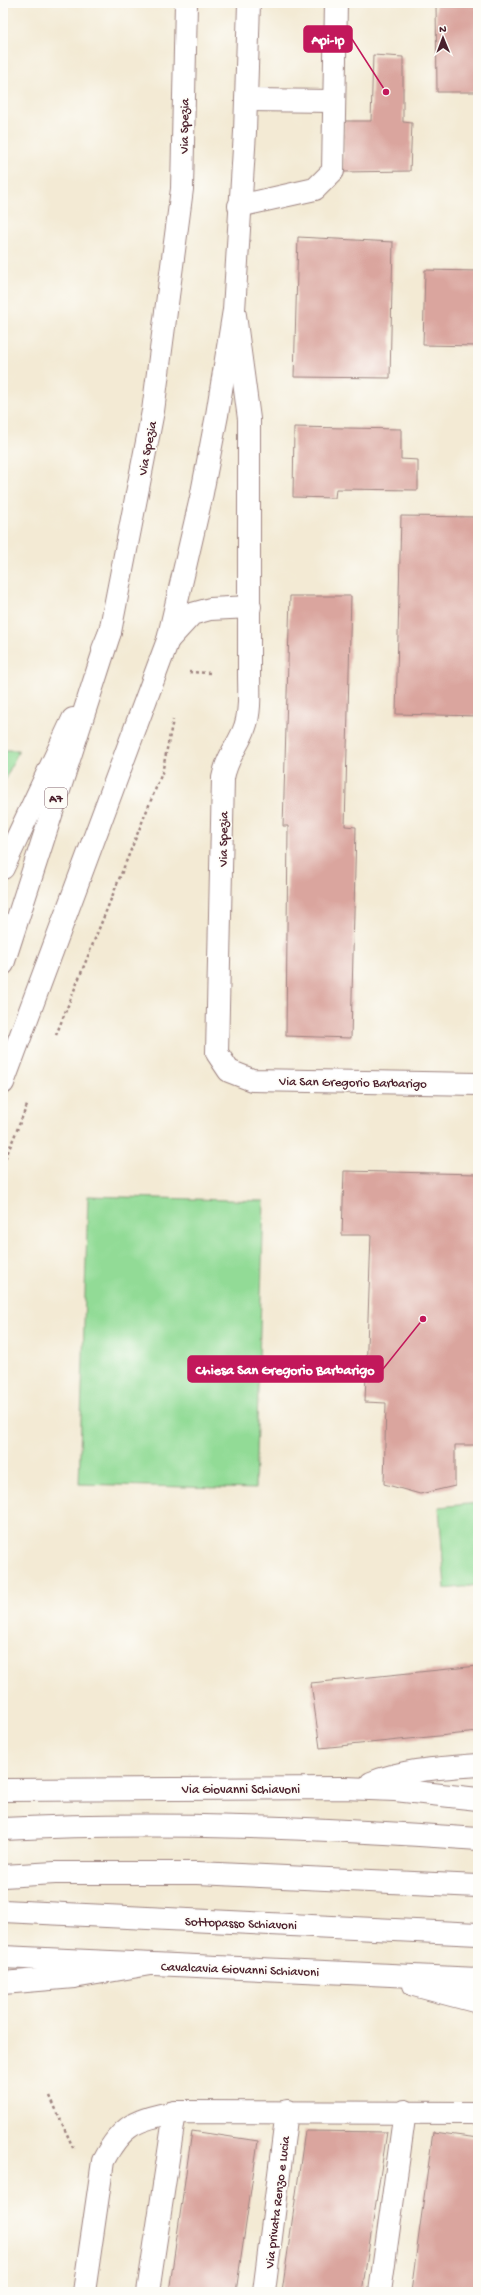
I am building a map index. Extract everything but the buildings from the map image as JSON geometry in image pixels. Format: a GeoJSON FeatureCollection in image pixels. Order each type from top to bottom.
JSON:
{"type":"FeatureCollection","features":[{"type":"Feature","properties":{"kind":"main road","name":"Via Spezia"},"geometry":{"type":"LineString","coordinates":[[3,868],[65,739],[110,632],[153,411],[182,189],[186,3]]}},
{"type":"Feature","properties":{"kind":"main road","name":"Via Spezia"},"geometry":{"type":"LineString","coordinates":[[3,1084],[168,640],[201,498],[217,415],[234,310],[246,100],[249,3]]}},
{"type":"Feature","properties":{"kind":"main road"},"geometry":{"type":"LineString","coordinates":[[239,206],[315,189],[333,171],[336,3]]}},
{"type":"Feature","properties":{"kind":"main road"},"geometry":{"type":"LineString","coordinates":[[246,100],[334,101]]}},
{"type":"Feature","properties":{"kind":"main road","name":"Via Spezia"},"geometry":{"type":"LineString","coordinates":[[230,1071],[217,1053],[223,778],[225,764],[245,727],[248,713],[250,607],[249,419],[234,310]]}},
{"type":"Feature","properties":{"kind":"main road","name":"Via Spezia"},"geometry":{"type":"LineString","coordinates":[[168,640],[192,614],[210,609],[250,607]]}},
{"type":"Feature","properties":{"kind":"main road","name":"A7"},"geometry":{"type":"LineString","coordinates":[[3,964],[110,632]]}},
{"type":"Feature","properties":{"kind":"main road","name":"Via San Gregorio Barbarigo"},"geometry":{"type":"LineString","coordinates":[[230,1071],[252,1080],[478,1084]]}},
{"type":"Feature","properties":{"kind":"main road"},"geometry":{"type":"LineString","coordinates":[[360,1788],[393,1776],[422,1770],[478,1765]]}},
{"type":"Feature","properties":{"kind":"main road","name":"Via Giovanni Schiavoni"},"geometry":{"type":"LineString","coordinates":[[3,1790],[360,1788],[409,1791],[478,1800]]}},
{"type":"Feature","properties":{"kind":"main road"},"geometry":{"type":"LineString","coordinates":[[3,1829],[76,1825],[231,1825],[478,1839]]}},
{"type":"Feature","properties":{"kind":"main road"},"geometry":{"type":"LineString","coordinates":[[3,1876],[55,1873],[198,1873],[478,1886]]}},
{"type":"Feature","properties":{"kind":"main road","name":"Sottopasso Schiavoni"},"geometry":{"type":"LineString","coordinates":[[3,1911],[478,1934]]}},
{"type":"Feature","properties":{"kind":"main road","name":"Cavalcavia Giovanni Schiavoni"},"geometry":{"type":"LineString","coordinates":[[3,1957],[478,1979]]}},
{"type":"Feature","properties":{"kind":"main road"},"geometry":{"type":"LineString","coordinates":[[3,1983],[74,1977],[150,1964]]}},
{"type":"Feature","properties":{"kind":"main road"},"geometry":{"type":"LineString","coordinates":[[370,1974],[478,2002]]}},
{"type":"Feature","properties":{"kind":"main road"},"geometry":{"type":"LineString","coordinates":[[84,2292],[103,2161],[113,2142],[130,2125],[148,2118],[175,2112],[288,2111],[478,2113]]}},
{"type":"Feature","properties":{"kind":"main road","name":"Via privata Renzo e Lucia"},"geometry":{"type":"LineString","coordinates":[[264,2292],[288,2111]]}},
{"type":"Feature","properties":{"kind":"main road"},"geometry":{"type":"LineString","coordinates":[[148,2292],[175,2112]]}},
{"type":"Feature","properties":{"kind":"main road"},"geometry":{"type":"LineString","coordinates":[[380,2292],[405,2112]]}},
{"type":"Feature","properties":{"kind":"path"},"geometry":{"type":"LineString","coordinates":[[183,672],[212,673]]}},
{"type":"Feature","properties":{"kind":"path"},"geometry":{"type":"LineString","coordinates":[[54,1040],[162,773],[173,718]]}},
{"type":"Feature","properties":{"kind":"path"},"geometry":{"type":"LineString","coordinates":[[3,1164],[31,1096]]}},
{"type":"Feature","properties":{"kind":"path"},"geometry":{"type":"LineString","coordinates":[[50,2096],[78,2157],[103,2161]]}},
{"type":"Feature","properties":{"kind":"green space"},"geometry":{"type":"Polygon","coordinates":[[[3,750],[19,750],[3,784],[3,750]]]}},
{"type":"Feature","properties":{"kind":"green space"},"geometry":{"type":"Polygon","coordinates":[[[88,1196],[264,1201],[255,1489],[79,1484],[88,1196]]]}},
{"type":"Feature","properties":{"kind":"green space"},"geometry":{"type":"Polygon","coordinates":[[[478,1503],[478,1585],[445,1589],[439,1507],[478,1503]]]}},
{"type":"Feature","properties":{"kind":"place","name":"Api-Ip"},"geometry":{"type":"Point","coordinates":[386,92]}},
{"type":"Feature","properties":{"kind":"place","name":"Chiesa San Gregorio Barbarigo"},"geometry":{"type":"Point","coordinates":[423,1319]}}]}
